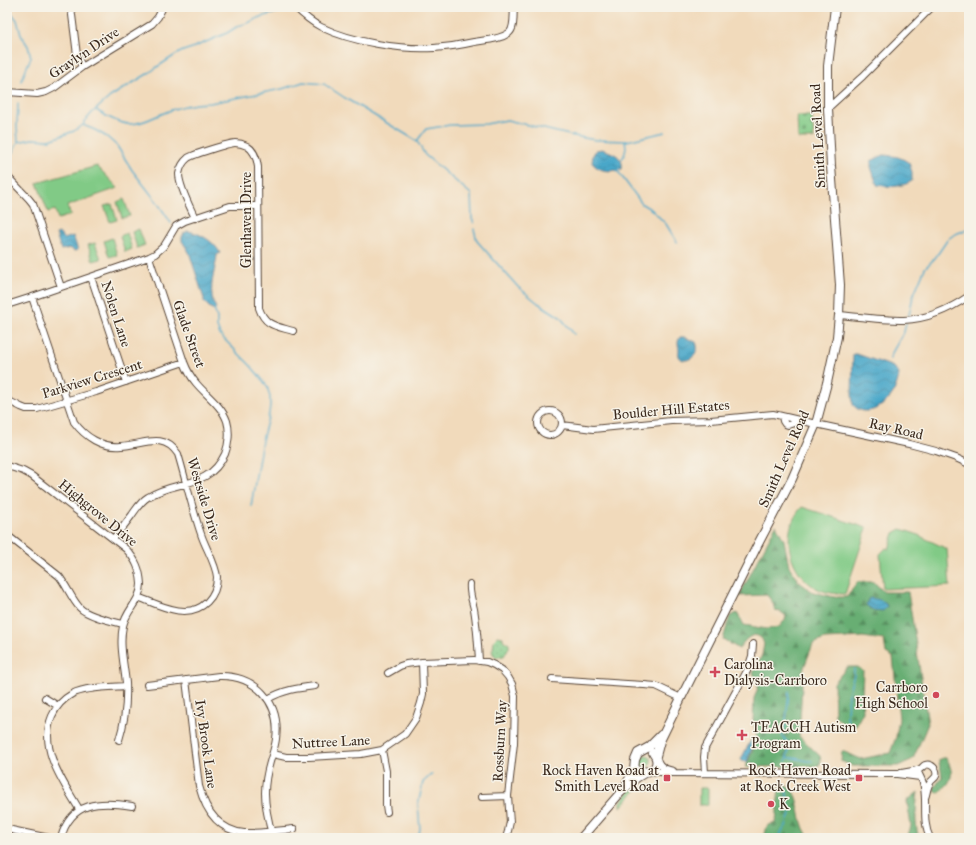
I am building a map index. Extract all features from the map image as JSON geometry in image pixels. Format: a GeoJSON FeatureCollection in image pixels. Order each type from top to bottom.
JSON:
{"type":"FeatureCollection","features":[{"type":"Feature","properties":{"kind":"main road","name":"Smith Level Road"},"geometry":{"type":"LineString","coordinates":[[656,758],[658,746],[681,698],[792,479],[816,424],[828,383],[837,337],[840,285],[828,108],[828,66],[835,7]]}},
{"type":"Feature","properties":{"kind":"main road","name":"Smith Level Road"},"geometry":{"type":"LineString","coordinates":[[644,750],[650,747],[666,731]]}},
{"type":"Feature","properties":{"kind":"main road"},"geometry":{"type":"LineString","coordinates":[[581,838],[621,792],[636,778],[648,772],[655,766],[656,758],[651,751],[644,750],[635,756],[634,770],[621,792]]}},
{"type":"Feature","properties":{"kind":"main road"},"geometry":{"type":"LineString","coordinates":[[635,764],[639,770],[648,772]]}},
{"type":"Feature","properties":{"kind":"street"},"geometry":{"type":"LineString","coordinates":[[71,7],[77,54],[82,67]]}},
{"type":"Feature","properties":{"kind":"street","name":"Graylyn Drive"},"geometry":{"type":"LineString","coordinates":[[7,92],[42,94],[54,88],[82,67],[152,24],[158,17],[162,7]]}},
{"type":"Feature","properties":{"kind":"street"},"geometry":{"type":"LineString","coordinates":[[295,7],[320,27],[334,33],[384,45],[433,48],[494,39],[510,32],[513,25],[514,7]]}},
{"type":"Feature","properties":{"kind":"street"},"geometry":{"type":"LineString","coordinates":[[828,108],[863,76],[932,7]]}},
{"type":"Feature","properties":{"kind":"street","name":"Glenhaven Drive"},"geometry":{"type":"LineString","coordinates":[[195,218],[179,180],[180,169],[183,164],[188,158],[234,143],[241,143],[248,146],[256,158],[258,167],[259,308],[266,322],[292,331]]}},
{"type":"Feature","properties":{"kind":"street"},"geometry":{"type":"LineString","coordinates":[[7,176],[33,204],[61,287]]}},
{"type":"Feature","properties":{"kind":"street"},"geometry":{"type":"LineString","coordinates":[[7,305],[149,257],[164,246],[176,226],[185,221],[230,206],[258,206]]}},
{"type":"Feature","properties":{"kind":"street","name":"Glade Street"},"geometry":{"type":"LineString","coordinates":[[114,539],[140,504],[148,497],[160,491],[194,482],[206,476],[215,470],[227,450],[228,430],[226,420],[221,411],[189,373],[149,257]]}},
{"type":"Feature","properties":{"kind":"street","name":"Nolen Lane"},"geometry":{"type":"LineString","coordinates":[[91,277],[126,382]]}},
{"type":"Feature","properties":{"kind":"street"},"geometry":{"type":"LineString","coordinates":[[839,315],[905,320],[925,316],[954,306],[969,296]]}},
{"type":"Feature","properties":{"kind":"street","name":"Westside Drive"},"geometry":{"type":"LineString","coordinates":[[32,297],[74,422],[79,428],[89,437],[110,446],[158,441],[173,447],[178,454],[201,535],[217,576],[216,586],[212,596],[202,606],[187,611],[171,610],[138,597]]}},
{"type":"Feature","properties":{"kind":"street","name":"Parkview Crescent"},"geometry":{"type":"LineString","coordinates":[[7,400],[21,407],[31,409],[44,407],[67,401],[184,362]]}},
{"type":"Feature","properties":{"kind":"street"},"geometry":{"type":"LineString","coordinates":[[553,411],[560,415],[563,421],[562,425],[561,429],[556,434],[548,435],[541,431],[538,420],[542,414],[553,411]]}},
{"type":"Feature","properties":{"kind":"street","name":"Boulder Hill Estates"},"geometry":{"type":"LineString","coordinates":[[562,425],[593,429],[671,421],[711,420],[773,414],[816,424]]}},
{"type":"Feature","properties":{"kind":"street","name":"Ray Road"},"geometry":{"type":"LineString","coordinates":[[816,424],[936,451],[969,464]]}},
{"type":"Feature","properties":{"kind":"street","name":"Highgrove Drive"},"geometry":{"type":"LineString","coordinates":[[7,466],[23,471],[32,476],[126,549],[137,564],[141,583],[138,597],[123,624],[121,638],[126,686],[126,711],[120,740]]}},
{"type":"Feature","properties":{"kind":"street"},"geometry":{"type":"LineString","coordinates":[[7,536],[59,576],[78,607],[89,614],[123,624]]}},
{"type":"Feature","properties":{"kind":"street"},"geometry":{"type":"LineString","coordinates":[[470,584],[470,597],[478,633],[479,661]]}},
{"type":"Feature","properties":{"kind":"street"},"geometry":{"type":"LineString","coordinates":[[705,773],[705,748],[747,670],[752,656],[753,644]]}},
{"type":"Feature","properties":{"kind":"street","name":"Rossburn Way"},"geometry":{"type":"LineString","coordinates":[[388,673],[400,666],[422,662],[479,661],[494,665],[502,670],[508,677],[512,684],[515,696],[514,743],[508,796],[510,822],[506,838]]}},
{"type":"Feature","properties":{"kind":"street","name":"Nuttree Lane"},"geometry":{"type":"LineString","coordinates":[[273,754],[286,757],[309,757],[361,754],[382,750],[405,734],[416,718],[423,694],[422,662]]}},
{"type":"Feature","properties":{"kind":"street"},"geometry":{"type":"LineString","coordinates":[[147,685],[219,676],[237,677],[254,685],[264,694],[273,708],[277,725],[276,740],[265,792],[267,814],[273,838]]}},
{"type":"Feature","properties":{"kind":"street"},"geometry":{"type":"LineString","coordinates":[[552,679],[644,684],[656,686],[681,698]]}},
{"type":"Feature","properties":{"kind":"street","name":"Ivy Brook Lane"},"geometry":{"type":"LineString","coordinates":[[186,680],[199,786],[205,805],[210,814],[230,829],[244,833],[294,829]]}},
{"type":"Feature","properties":{"kind":"street"},"geometry":{"type":"LineString","coordinates":[[79,809],[57,771],[50,749],[48,736],[49,723],[58,706],[72,694],[88,689],[126,686]]}},
{"type":"Feature","properties":{"kind":"street"},"geometry":{"type":"LineString","coordinates":[[268,699],[286,691],[315,686]]}},
{"type":"Feature","properties":{"kind":"street"},"geometry":{"type":"LineString","coordinates":[[45,698],[58,706]]}},
{"type":"Feature","properties":{"kind":"street"},"geometry":{"type":"LineString","coordinates":[[382,750],[386,771],[387,812]]}},
{"type":"Feature","properties":{"kind":"street"},"geometry":{"type":"LineString","coordinates":[[656,758],[659,765],[663,768],[678,773]]}},
{"type":"Feature","properties":{"kind":"street"},"geometry":{"type":"LineString","coordinates":[[648,772],[897,774],[925,781],[930,781],[936,776],[934,768],[927,764],[922,766],[920,769],[897,774]]}},
{"type":"Feature","properties":{"kind":"street"},"geometry":{"type":"LineString","coordinates":[[920,769],[919,775],[924,787],[925,798],[924,816],[930,838]]}},
{"type":"Feature","properties":{"kind":"street"},"geometry":{"type":"LineString","coordinates":[[925,798],[930,781]]}},
{"type":"Feature","properties":{"kind":"street"},"geometry":{"type":"LineString","coordinates":[[482,797],[508,796]]}},
{"type":"Feature","properties":{"kind":"street"},"geometry":{"type":"LineString","coordinates":[[61,838],[66,824],[72,815],[79,809],[102,803],[132,806]]}},
{"type":"Feature","properties":{"kind":"street"},"geometry":{"type":"LineString","coordinates":[[7,829],[49,838]]}},
{"type":"Feature","properties":{"kind":"green space"},"geometry":{"type":"Polygon","coordinates":[[[797,116],[812,116],[814,139],[798,139],[797,116]]]}},
{"type":"Feature","properties":{"kind":"green space"},"geometry":{"type":"Polygon","coordinates":[[[97,166],[118,188],[67,206],[71,215],[58,219],[55,210],[48,212],[37,183],[97,166]]]}},
{"type":"Feature","properties":{"kind":"green space"},"geometry":{"type":"Polygon","coordinates":[[[124,199],[130,216],[122,218],[117,202],[124,199]]]}},
{"type":"Feature","properties":{"kind":"green space"},"geometry":{"type":"Polygon","coordinates":[[[112,204],[117,220],[110,222],[104,206],[112,204]]]}},
{"type":"Feature","properties":{"kind":"green space"},"geometry":{"type":"Polygon","coordinates":[[[139,229],[145,245],[137,248],[132,232],[139,229]]]}},
{"type":"Feature","properties":{"kind":"green space"},"geometry":{"type":"Polygon","coordinates":[[[127,233],[132,249],[125,252],[120,236],[127,233]]]}},
{"type":"Feature","properties":{"kind":"green space"},"geometry":{"type":"Polygon","coordinates":[[[112,238],[117,255],[109,257],[104,241],[112,238]]]}},
{"type":"Feature","properties":{"kind":"green space"},"geometry":{"type":"Polygon","coordinates":[[[95,243],[101,259],[93,261],[88,245],[95,243]]]}},
{"type":"Feature","properties":{"kind":"green space"},"geometry":{"type":"Polygon","coordinates":[[[802,507],[867,528],[845,594],[820,590],[809,583],[801,575],[794,564],[790,553],[790,529],[795,517],[802,507]]]}},
{"type":"Feature","properties":{"kind":"green space"},"geometry":{"type":"Polygon","coordinates":[[[776,525],[784,540],[789,566],[799,582],[813,592],[834,597],[847,597],[857,582],[874,582],[884,592],[908,592],[928,724],[913,759],[898,766],[852,766],[841,761],[842,751],[861,759],[890,753],[896,737],[899,719],[893,657],[886,653],[884,640],[863,637],[825,639],[813,644],[803,670],[799,736],[820,756],[821,762],[818,766],[746,767],[757,738],[753,721],[754,698],[757,691],[758,682],[753,673],[762,655],[764,644],[761,638],[754,635],[745,640],[739,649],[723,639],[730,616],[737,613],[744,625],[767,629],[779,627],[785,620],[786,616],[781,612],[775,611],[773,603],[767,595],[739,596],[776,525]]]}},
{"type":"Feature","properties":{"kind":"green space"},"geometry":{"type":"Polygon","coordinates":[[[901,529],[916,534],[947,549],[950,586],[883,589],[880,554],[886,548],[889,549],[894,533],[901,529]]]}},
{"type":"Feature","properties":{"kind":"green space"},"geometry":{"type":"Polygon","coordinates":[[[498,636],[503,637],[503,640],[509,644],[509,648],[504,656],[496,657],[492,650],[494,640],[498,636]]]}},
{"type":"Feature","properties":{"kind":"green space"},"geometry":{"type":"Polygon","coordinates":[[[847,667],[858,667],[863,671],[863,712],[855,727],[845,725],[835,716],[834,683],[847,667]]]}},
{"type":"Feature","properties":{"kind":"green space"},"geometry":{"type":"Polygon","coordinates":[[[643,755],[647,755],[651,761],[647,767],[643,767],[639,763],[639,759],[643,755]]]}},
{"type":"Feature","properties":{"kind":"green space"},"geometry":{"type":"Polygon","coordinates":[[[946,758],[949,763],[951,768],[951,777],[947,785],[938,793],[934,791],[934,788],[942,777],[939,760],[946,758]]]}},
{"type":"Feature","properties":{"kind":"green space"},"geometry":{"type":"Polygon","coordinates":[[[637,781],[642,783],[621,807],[621,802],[637,781]]]}},
{"type":"Feature","properties":{"kind":"green space"},"geometry":{"type":"Polygon","coordinates":[[[784,784],[792,790],[795,795],[804,828],[811,838],[767,838],[765,834],[767,826],[776,822],[779,787],[784,784]]]}},
{"type":"Feature","properties":{"kind":"green space"},"geometry":{"type":"Polygon","coordinates":[[[699,788],[708,788],[708,805],[699,805],[699,788]]]}},
{"type":"Feature","properties":{"kind":"green space"},"geometry":{"type":"Polygon","coordinates":[[[918,792],[916,821],[919,838],[907,838],[911,826],[907,801],[918,792]]]}},
{"type":"Feature","properties":{"kind":"water"},"geometry":{"type":"Polygon","coordinates":[[[602,149],[619,158],[622,169],[613,171],[602,170],[592,163],[593,155],[596,150],[602,149]]]}},
{"type":"Feature","properties":{"kind":"water"},"geometry":{"type":"Polygon","coordinates":[[[883,155],[894,156],[909,163],[912,172],[912,181],[903,185],[895,186],[877,185],[871,167],[871,161],[883,155]]]}},
{"type":"Feature","properties":{"kind":"water"},"geometry":{"type":"Polygon","coordinates":[[[188,231],[207,239],[215,245],[220,253],[217,255],[212,286],[212,298],[216,308],[215,310],[210,308],[204,302],[189,252],[182,241],[184,233],[188,231]]]}},
{"type":"Feature","properties":{"kind":"water"},"geometry":{"type":"Polygon","coordinates":[[[59,233],[64,239],[73,236],[78,250],[74,251],[70,248],[61,250],[56,234],[59,233]]]}},
{"type":"Feature","properties":{"kind":"water"},"geometry":{"type":"Polygon","coordinates":[[[680,337],[696,342],[696,352],[688,360],[681,359],[679,355],[678,340],[680,337]]]}},
{"type":"Feature","properties":{"kind":"water"},"geometry":{"type":"Polygon","coordinates":[[[853,354],[857,354],[894,367],[899,374],[896,386],[890,398],[875,409],[863,411],[853,405],[853,354]]]}},
{"type":"Feature","properties":{"kind":"water"},"geometry":{"type":"Polygon","coordinates":[[[869,598],[882,601],[887,606],[883,611],[873,610],[866,605],[869,598]]]}},
{"type":"Feature","properties":{"kind":"water"},"geometry":{"type":"Polygon","coordinates":[[[751,740],[754,742],[747,762],[742,761],[741,759],[751,740]]]}},
{"type":"Feature","properties":{"kind":"waterway"},"geometry":{"type":"LineString","coordinates":[[7,7],[17,20],[21,35],[28,46],[31,57],[21,81]]}},
{"type":"Feature","properties":{"kind":"waterway"},"geometry":{"type":"LineString","coordinates":[[18,142],[32,139],[50,140],[74,131],[83,125],[93,112],[110,97],[177,54],[227,33],[238,26],[260,17],[279,12],[286,7]]}},
{"type":"Feature","properties":{"kind":"waterway"},"geometry":{"type":"LineString","coordinates":[[96,110],[117,121],[126,124],[134,124],[184,106],[210,103],[282,89],[303,82],[324,84],[417,141],[425,155],[471,194],[472,219],[474,223]]}},
{"type":"Feature","properties":{"kind":"waterway"},"geometry":{"type":"LineString","coordinates":[[10,157],[18,142],[18,103]]}},
{"type":"Feature","properties":{"kind":"waterway"},"geometry":{"type":"LineString","coordinates":[[417,141],[426,129],[450,125],[486,124],[507,120],[595,140],[627,141],[665,132]]}},
{"type":"Feature","properties":{"kind":"waterway"},"geometry":{"type":"LineString","coordinates":[[83,125],[107,137],[117,146],[132,170],[171,223]]}},
{"type":"Feature","properties":{"kind":"waterway"},"geometry":{"type":"LineString","coordinates":[[622,159],[626,150],[625,141]]}},
{"type":"Feature","properties":{"kind":"waterway"},"geometry":{"type":"LineString","coordinates":[[617,170],[642,204],[652,210],[666,224],[677,242]]}},
{"type":"Feature","properties":{"kind":"waterway"},"geometry":{"type":"LineString","coordinates":[[474,229],[477,241],[518,287],[538,303],[560,317],[574,334]]}},
{"type":"Feature","properties":{"kind":"waterway"},"geometry":{"type":"LineString","coordinates":[[909,315],[913,296],[925,268],[935,258],[948,239],[955,234],[969,229]]}},
{"type":"Feature","properties":{"kind":"waterway"},"geometry":{"type":"LineString","coordinates":[[214,309],[220,335],[261,378],[267,386],[270,397],[269,414],[262,440],[251,506]]}},
{"type":"Feature","properties":{"kind":"waterway"},"geometry":{"type":"LineString","coordinates":[[890,359],[904,332],[906,323]]}},
{"type":"Feature","properties":{"kind":"waterway"},"geometry":{"type":"LineString","coordinates":[[848,726],[848,694],[854,675],[854,669]]}},
{"type":"Feature","properties":{"kind":"waterway"},"geometry":{"type":"LineString","coordinates":[[786,761],[790,745],[782,734],[785,727],[789,691]]}},
{"type":"Feature","properties":{"kind":"waterway"},"geometry":{"type":"LineString","coordinates":[[787,758],[812,761]]}},
{"type":"Feature","properties":{"kind":"waterway"},"geometry":{"type":"LineString","coordinates":[[418,838],[420,829],[418,805],[423,782],[432,774]]}},
{"type":"Feature","properties":{"kind":"waterway"},"geometry":{"type":"LineString","coordinates":[[781,838],[780,834],[786,826],[791,811],[788,803],[786,788]]}},
{"type":"Feature","properties":{"kind":"place","name":"Carolina Dialysis-Carrboro"},"geometry":{"type":"Point","coordinates":[715,672]}},
{"type":"Feature","properties":{"kind":"place","name":"Carrboro High School"},"geometry":{"type":"Point","coordinates":[936,695]}},
{"type":"Feature","properties":{"kind":"place","name":"TEACCH Autism Program"},"geometry":{"type":"Point","coordinates":[742,735]}},
{"type":"Feature","properties":{"kind":"place","name":"Rock Haven Road at Smith Level Road"},"geometry":{"type":"Point","coordinates":[667,778]}},
{"type":"Feature","properties":{"kind":"place","name":"Rock Haven Road at Rock Creek West"},"geometry":{"type":"Point","coordinates":[859,778]}},
{"type":"Feature","properties":{"kind":"place","name":"K"},"geometry":{"type":"Point","coordinates":[771,804]}}]}
